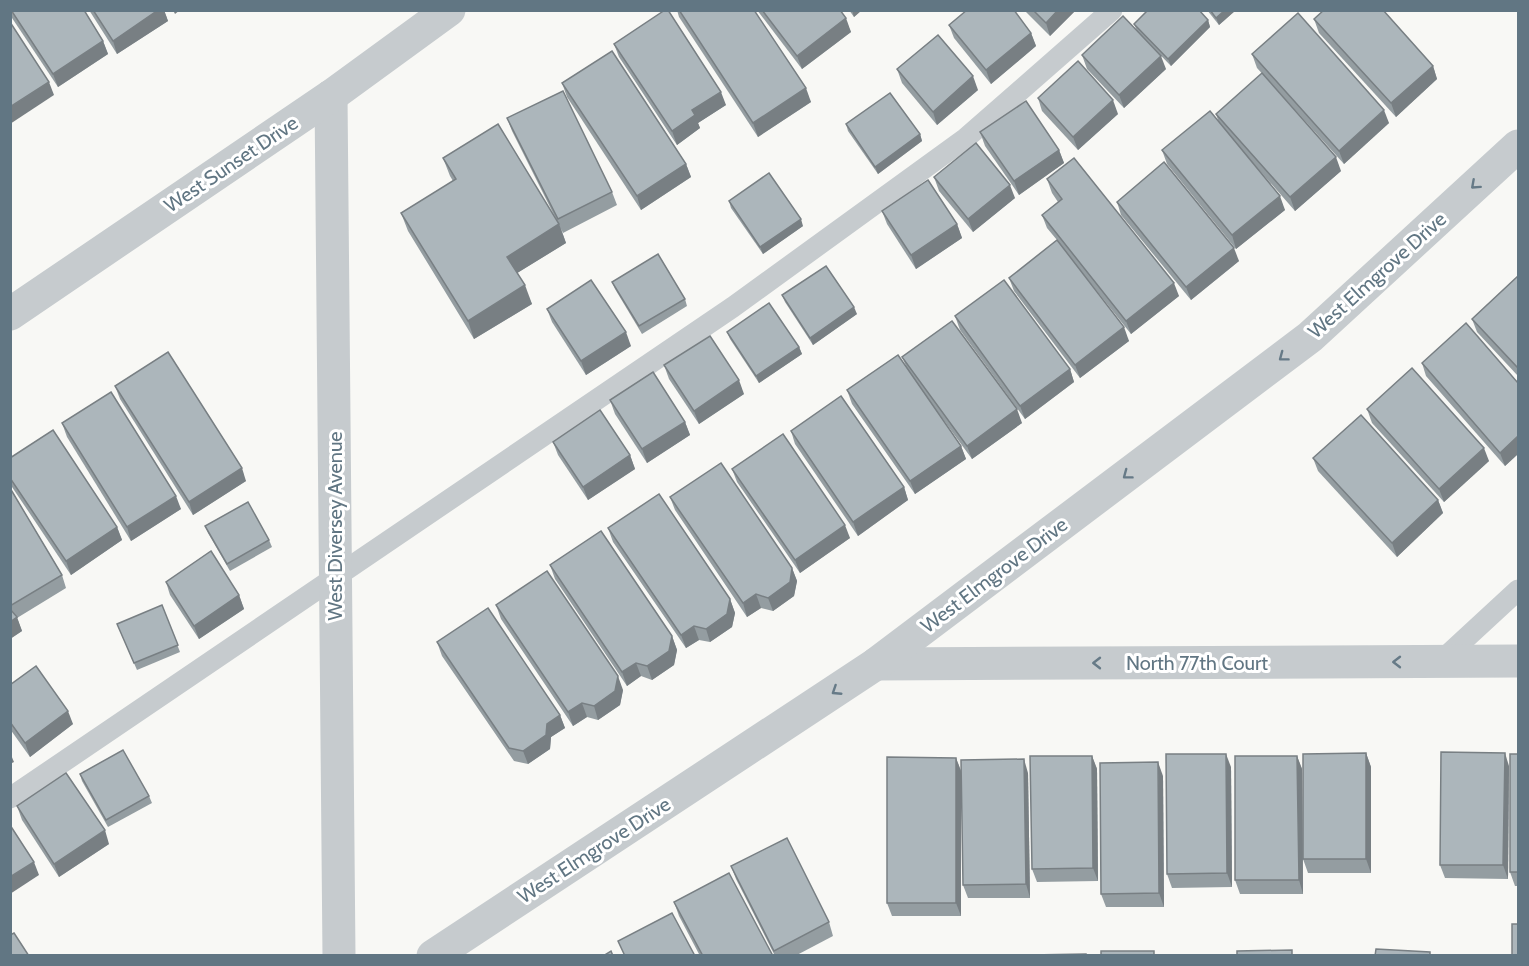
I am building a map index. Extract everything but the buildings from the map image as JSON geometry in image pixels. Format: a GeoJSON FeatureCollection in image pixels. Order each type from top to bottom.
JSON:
{"type":"FeatureCollection","features":[{"type":"Feature","properties":{"kind":"street","name":"West Sunset Drive"},"geometry":{"type":"LineString","coordinates":[[10,314],[331,96],[449,10]]}},
{"type":"Feature","properties":{"kind":"street","name":"West Diversey Avenue"},"geometry":{"type":"LineString","coordinates":[[331,96],[339,956]]}},
{"type":"Feature","properties":{"kind":"street","name":"West Elmgrove Drive"},"geometry":{"type":"LineString","coordinates":[[433,956],[876,664],[1310,337],[1518,146]]}},
{"type":"Feature","properties":{"kind":"street","name":"North 77th Court"},"geometry":{"type":"LineString","coordinates":[[876,664],[1518,662]]}},
{"type":"Feature","properties":{"kind":"lane"},"geometry":{"type":"LineString","coordinates":[[10,798],[335,575],[733,307],[948,152],[1112,10]]}},
{"type":"Feature","properties":{"kind":"lane"},"geometry":{"type":"LineString","coordinates":[[1440,662],[1518,590]]}}]}
